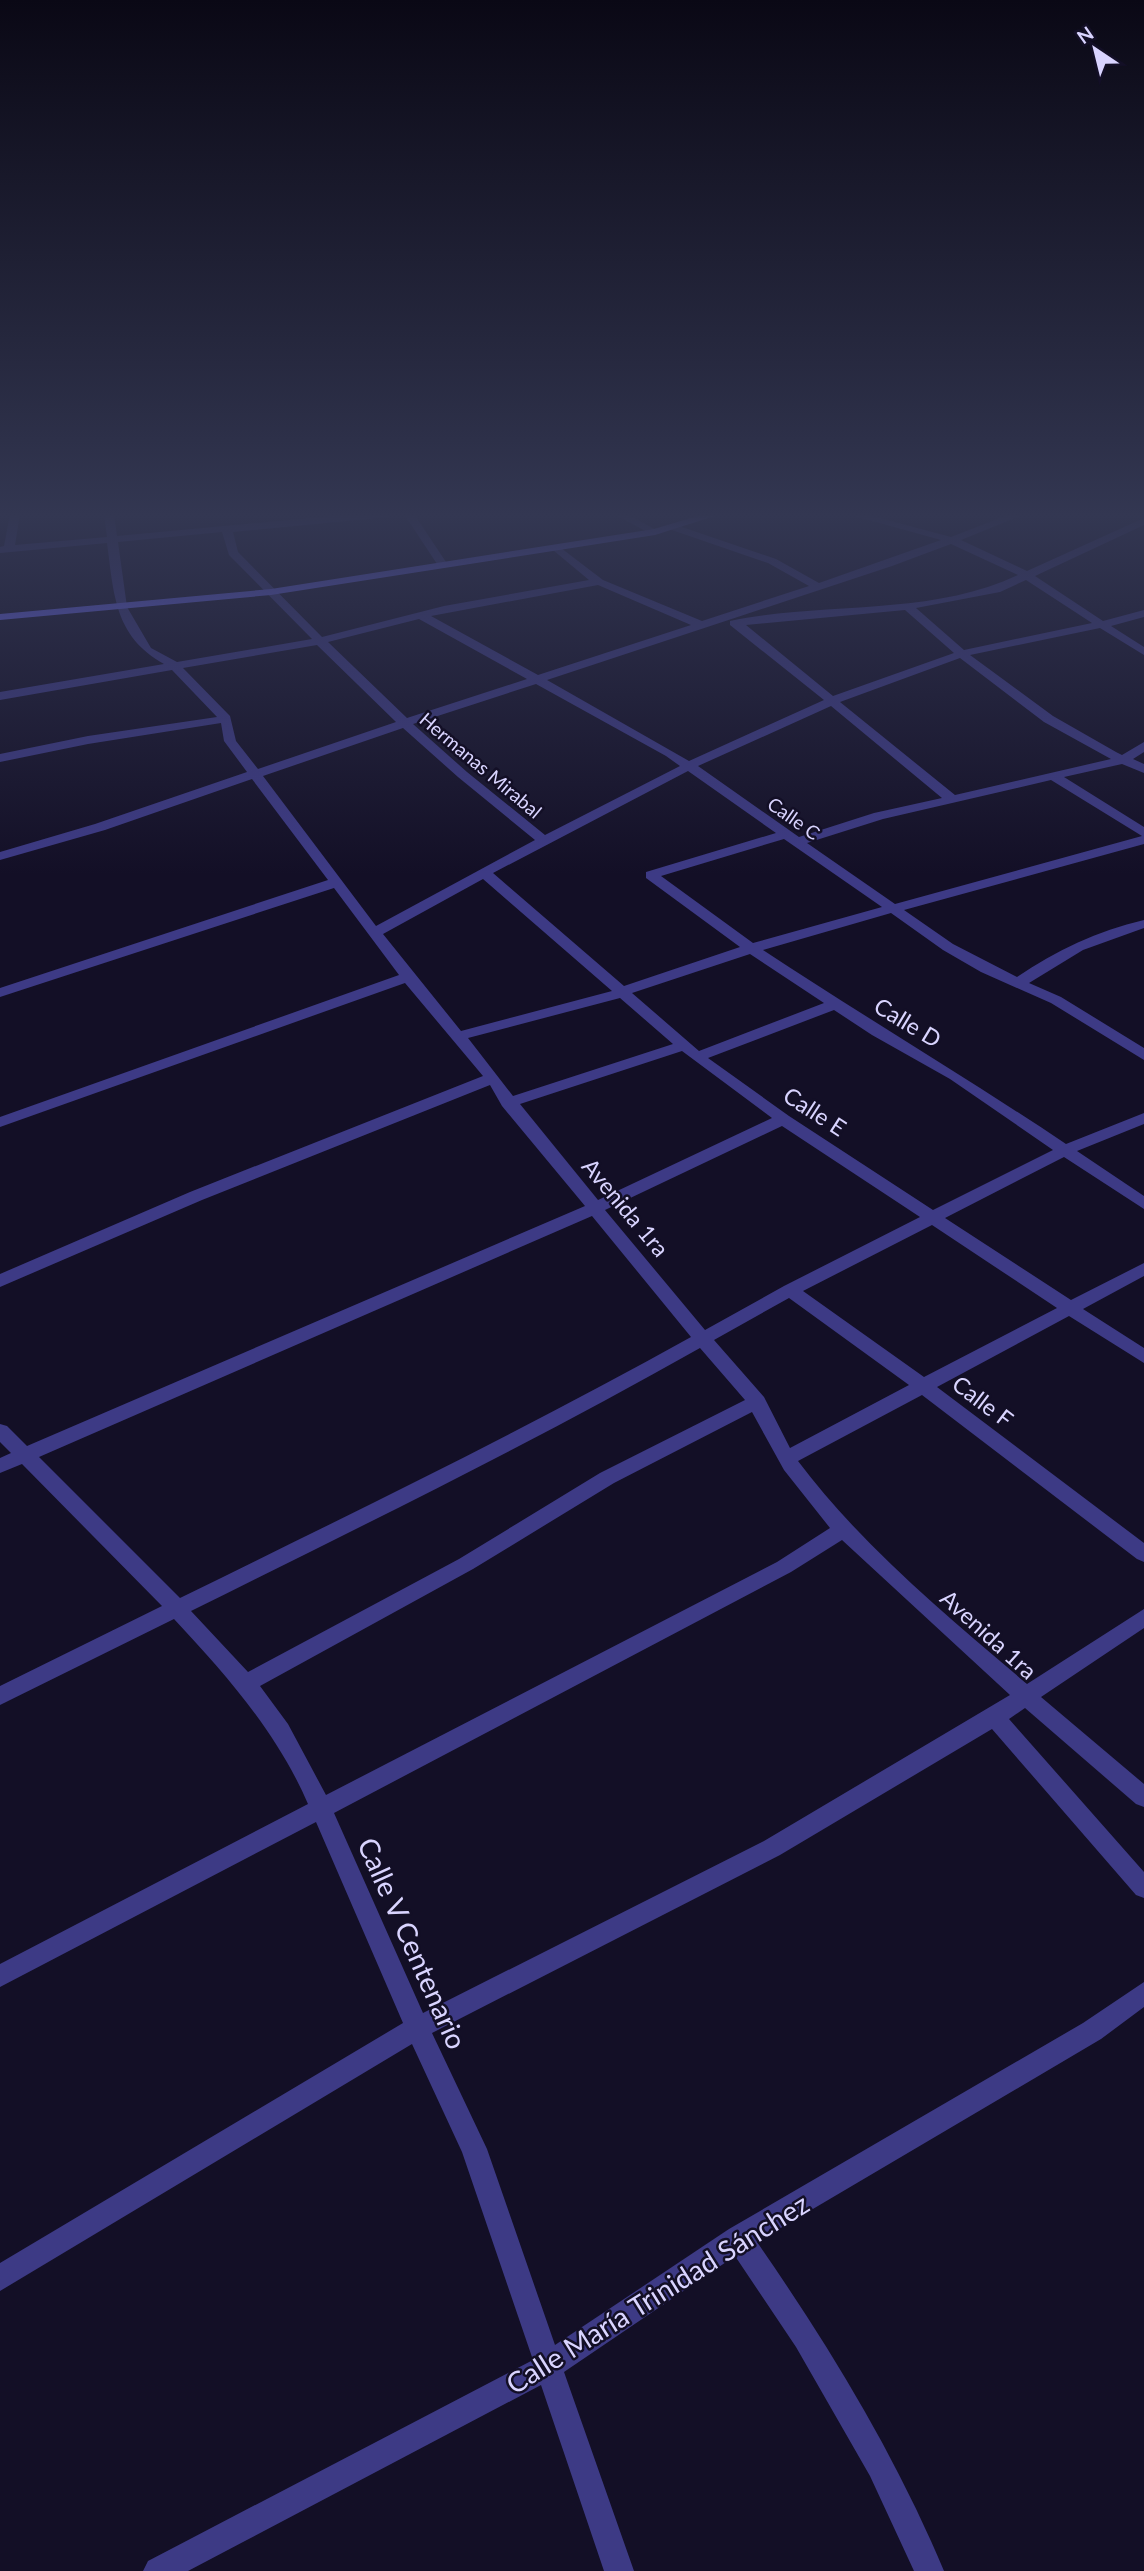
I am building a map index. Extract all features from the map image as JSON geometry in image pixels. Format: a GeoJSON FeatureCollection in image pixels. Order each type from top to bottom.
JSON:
{"type":"FeatureCollection","features":[{"type":"Feature","properties":{"kind":"street","name":"Avenida 1ra"},"geometry":{"type":"LineString","coordinates":[[137,634],[147,650],[175,666],[226,719],[230,741],[254,775],[274,797],[334,883],[493,1078],[509,1103],[757,1402],[770,1436],[842,1530],[1024,1696],[1144,1797]]}},
{"type":"Feature","properties":{"kind":"street","name":"Hermanas Mirabal"},"geometry":{"type":"LineString","coordinates":[[313,634],[488,800],[545,841]]}},
{"type":"Feature","properties":{"kind":"street"},"geometry":{"type":"LineString","coordinates":[[0,696],[320,641],[347,634]]}},
{"type":"Feature","properties":{"kind":"street","name":"Calle C"},"geometry":{"type":"LineString","coordinates":[[455,634],[637,733],[895,910],[986,969],[1056,1000],[1144,1055]]}},
{"type":"Feature","properties":{"kind":"street"},"geometry":{"type":"LineString","coordinates":[[0,856],[100,827],[675,634]]}},
{"type":"Feature","properties":{"kind":"street"},"geometry":{"type":"LineString","coordinates":[[749,634],[952,799]]}},
{"type":"Feature","properties":{"kind":"street"},"geometry":{"type":"LineString","coordinates":[[938,634],[961,655],[1078,736],[1123,761],[1144,769]]}},
{"type":"Feature","properties":{"kind":"street"},"geometry":{"type":"LineString","coordinates":[[374,932],[688,768],[830,702],[961,655],[1056,634]]}},
{"type":"Feature","properties":{"kind":"street"},"geometry":{"type":"LineString","coordinates":[[1117,634],[1144,652]]}},
{"type":"Feature","properties":{"kind":"street"},"geometry":{"type":"LineString","coordinates":[[0,758],[88,740],[226,719]]}},
{"type":"Feature","properties":{"kind":"street"},"geometry":{"type":"LineString","coordinates":[[789,838],[1123,761],[1144,746]]}},
{"type":"Feature","properties":{"kind":"street"},"geometry":{"type":"LineString","coordinates":[[1055,777],[1144,833]]}},
{"type":"Feature","properties":{"kind":"street","name":"Calle D"},"geometry":{"type":"LineString","coordinates":[[789,838],[651,875],[877,1032],[955,1076],[1144,1204]]}},
{"type":"Feature","properties":{"kind":"street"},"geometry":{"type":"LineString","coordinates":[[459,1036],[541,1017],[754,949],[1144,841]]}},
{"type":"Feature","properties":{"kind":"street","name":"Calle E"},"geometry":{"type":"LineString","coordinates":[[485,873],[697,1058],[783,1119],[937,1217],[1144,1357]]}},
{"type":"Feature","properties":{"kind":"street"},"geometry":{"type":"LineString","coordinates":[[0,993],[334,883]]}},
{"type":"Feature","properties":{"kind":"street"},"geometry":{"type":"LineString","coordinates":[[1019,983],[1050,960],[1070,950],[1117,930],[1144,924]]}},
{"type":"Feature","properties":{"kind":"street"},"geometry":{"type":"LineString","coordinates":[[0,1122],[408,977]]}},
{"type":"Feature","properties":{"kind":"street"},"geometry":{"type":"LineString","coordinates":[[697,1058],[836,1004]]}},
{"type":"Feature","properties":{"kind":"street"},"geometry":{"type":"LineString","coordinates":[[509,1103],[683,1046]]}},
{"type":"Feature","properties":{"kind":"street"},"geometry":{"type":"LineString","coordinates":[[0,1281],[196,1196],[493,1078]]}},
{"type":"Feature","properties":{"kind":"street"},"geometry":{"type":"LineString","coordinates":[[0,1696],[427,1485],[602,1395],[790,1290],[1064,1151],[1144,1118]]}},
{"type":"Feature","properties":{"kind":"street"},"geometry":{"type":"LineString","coordinates":[[0,1466],[595,1208],[783,1119]]}},
{"type":"Feature","properties":{"kind":"street"},"geometry":{"type":"LineString","coordinates":[[787,1458],[1144,1269]]}},
{"type":"Feature","properties":{"kind":"street","name":"Calle F"},"geometry":{"type":"LineString","coordinates":[[790,1290],[923,1386],[1144,1554]]}},
{"type":"Feature","properties":{"kind":"street"},"geometry":{"type":"LineString","coordinates":[[246,1683],[466,1564],[607,1478],[757,1402]]}},
{"type":"Feature","properties":{"kind":"street","name":"Calle V Centenario"},"geometry":{"type":"LineString","coordinates":[[0,1431],[178,1608],[246,1683],[280,1730],[321,1809],[474,2150],[619,2571]]}},
{"type":"Feature","properties":{"kind":"street"},"geometry":{"type":"LineString","coordinates":[[0,1976],[784,1567],[842,1530]]}},
{"type":"Feature","properties":{"kind":"street"},"geometry":{"type":"LineString","coordinates":[[0,2278],[417,2028],[772,1848],[994,1717],[1144,1617]]}},
{"type":"Feature","properties":{"kind":"street"},"geometry":{"type":"LineString","coordinates":[[994,1717],[1144,1888]]}},
{"type":"Feature","properties":{"kind":"street","name":"Calle María Trinidad Sánchez"},"geometry":{"type":"LineString","coordinates":[[158,2571],[547,2367],[738,2238],[1093,2031],[1144,1993]]}},
{"type":"Feature","properties":{"kind":"street"},"geometry":{"type":"LineString","coordinates":[[738,2238],[806,2337],[880,2466],[929,2571]]}}]}
